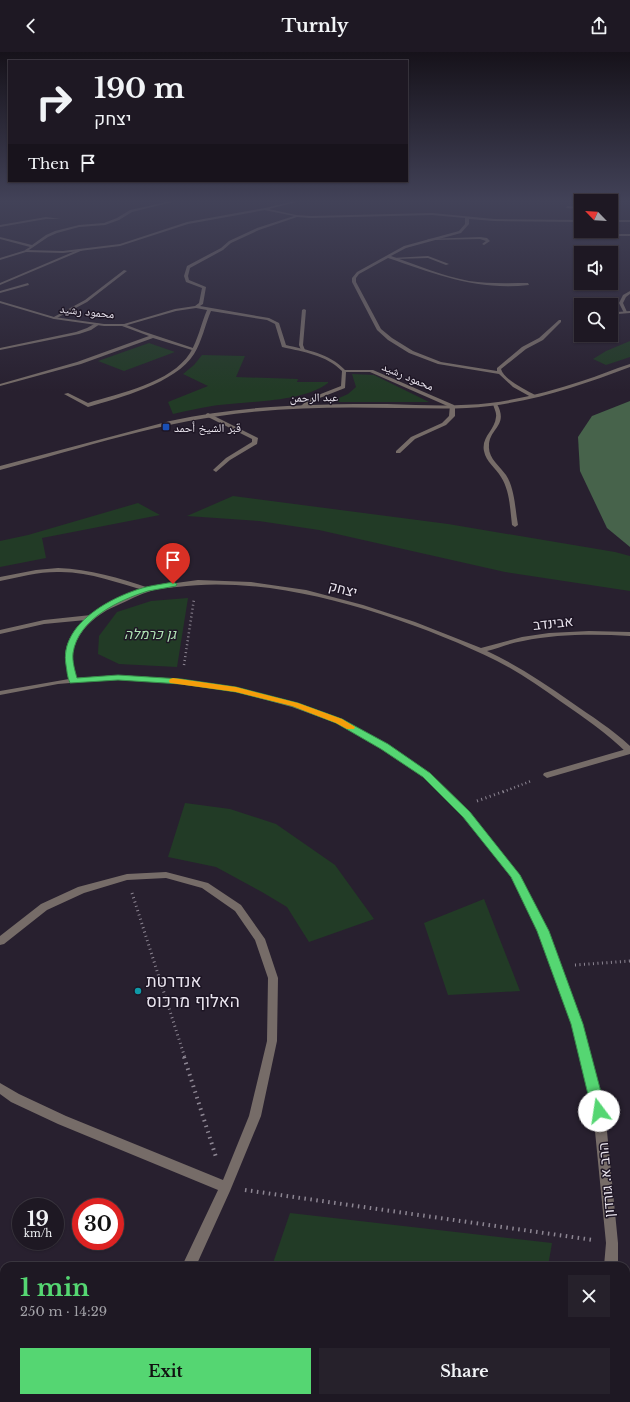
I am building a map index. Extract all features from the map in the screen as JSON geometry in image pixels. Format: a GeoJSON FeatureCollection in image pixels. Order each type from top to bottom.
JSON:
{"type":"FeatureCollection","features":[{"type":"Feature","properties":{"kind":"street"},"geometry":{"type":"LineString","coordinates":[[0,284],[45,265]]}},
{"type":"Feature","properties":{"kind":"street"},"geometry":{"type":"LineString","coordinates":[[192,265],[188,267],[186,276],[187,281],[204,287],[201,304],[196,307]]}},
{"type":"Feature","properties":{"kind":"street"},"geometry":{"type":"LineString","coordinates":[[372,265],[358,273],[354,278],[354,282],[379,330],[390,339],[410,352],[440,363],[500,373],[515,386],[533,396]]}},
{"type":"Feature","properties":{"kind":"street"},"geometry":{"type":"LineString","coordinates":[[411,265],[469,282],[488,284],[528,284]]}},
{"type":"Feature","properties":{"kind":"street"},"geometry":{"type":"LineString","coordinates":[[54,318],[86,301],[125,271]]}},
{"type":"Feature","properties":{"kind":"street"},"geometry":{"type":"LineString","coordinates":[[0,292],[28,284]]}},
{"type":"Feature","properties":{"kind":"street"},"geometry":{"type":"LineString","coordinates":[[618,314],[628,312],[621,303],[624,296],[630,292]]}},
{"type":"Feature","properties":{"kind":"street","name":"محمود رشيد"},"geometry":{"type":"LineString","coordinates":[[0,302],[54,318],[98,324],[124,325],[176,310],[196,307],[268,319],[277,324],[284,346],[303,350],[338,364],[344,371],[371,371],[452,406]]}},
{"type":"Feature","properties":{"kind":"street"},"geometry":{"type":"LineString","coordinates":[[66,394],[88,405],[165,378],[178,370],[191,356],[209,310]]}},
{"type":"Feature","properties":{"kind":"street"},"geometry":{"type":"LineString","coordinates":[[303,350],[301,345],[304,310]]}},
{"type":"Feature","properties":{"kind":"street"},"geometry":{"type":"LineString","coordinates":[[500,373],[499,368],[505,362],[524,348],[541,339],[560,321]]}},
{"type":"Feature","properties":{"kind":"street"},"geometry":{"type":"LineString","coordinates":[[0,349],[77,333],[98,324]]}},
{"type":"Feature","properties":{"kind":"street"},"geometry":{"type":"LineString","coordinates":[[124,325],[194,349]]}},
{"type":"Feature","properties":{"kind":"street"},"geometry":{"type":"LineString","coordinates":[[0,385],[79,363],[154,336]]}},
{"type":"Feature","properties":{"kind":"street","name":"عبد الرحمن"},"geometry":{"type":"LineString","coordinates":[[0,468],[172,422],[208,415],[266,408],[303,406],[452,406],[495,404],[533,396],[581,383],[630,365]]}},
{"type":"Feature","properties":{"kind":"street"},"geometry":{"type":"LineString","coordinates":[[303,406],[310,400],[343,387],[344,371]]}},
{"type":"Feature","properties":{"kind":"street"},"geometry":{"type":"LineString","coordinates":[[495,404],[499,410],[499,421],[486,445],[487,452],[493,464],[506,480],[515,525]]}},
{"type":"Feature","properties":{"kind":"street"},"geometry":{"type":"LineString","coordinates":[[398,452],[418,435],[448,421],[452,416],[452,406]]}},
{"type":"Feature","properties":{"kind":"street"},"geometry":{"type":"LineString","coordinates":[[208,415],[255,438],[255,442],[228,459],[216,470]]}},
{"type":"Feature","properties":{"kind":"street"},"geometry":{"type":"LineString","coordinates":[[0,579],[58,570],[109,577],[147,589]]}},
{"type":"Feature","properties":{"kind":"street","name":"יצחק"},"geometry":{"type":"LineString","coordinates":[[73,681],[68,654],[76,634],[91,617],[117,601],[147,589],[186,582],[221,581],[269,586],[308,593],[410,622],[502,661],[553,692],[617,738],[630,751]]}},
{"type":"Feature","properties":{"kind":"street"},"geometry":{"type":"LineString","coordinates":[[0,632],[44,622],[91,617]]}},
{"type":"Feature","properties":{"kind":"street","name":"אבינדב"},"geometry":{"type":"LineString","coordinates":[[480,651],[521,639],[567,633],[612,632],[630,634]]}},
{"type":"Feature","properties":{"kind":"street","name":"הרב א. גורדון"},"geometry":{"type":"LineString","coordinates":[[0,693],[58,682],[118,677],[181,682],[236,690],[295,704],[339,721],[384,747],[426,775],[460,808],[515,875],[543,931],[577,1024],[599,1111],[612,1243],[611,1262]]}},
{"type":"Feature","properties":{"kind":"street"},"geometry":{"type":"LineString","coordinates":[[547,775],[630,751]]}},
{"type":"Feature","properties":{"kind":"street"},"geometry":{"type":"LineString","coordinates":[[0,941],[44,907],[81,890],[127,877],[166,875],[205,885],[238,908],[260,939],[273,978],[272,1041],[255,1116],[226,1187],[192,1262]]}},
{"type":"Feature","properties":{"kind":"street"},"geometry":{"type":"LineString","coordinates":[[0,1088],[15,1098],[62,1120],[226,1187]]}},
{"type":"Feature","properties":{"kind":"path"},"geometry":{"type":"LineString","coordinates":[[181,682],[197,582]]}},
{"type":"Feature","properties":{"kind":"path"},"geometry":{"type":"LineString","coordinates":[[460,808],[547,775]]}},
{"type":"Feature","properties":{"kind":"path"},"geometry":{"type":"LineString","coordinates":[[127,877],[226,1187],[612,1243]]}},
{"type":"Feature","properties":{"kind":"path"},"geometry":{"type":"LineString","coordinates":[[556,966],[630,961]]}},
{"type":"Feature","properties":{"kind":"green space"},"geometry":{"type":"Polygon","coordinates":[[[630,341],[630,357],[606,365],[593,359],[606,351],[630,341]]]}},
{"type":"Feature","properties":{"kind":"green space"},"geometry":{"type":"Polygon","coordinates":[[[149,343],[175,352],[124,371],[98,361],[149,343]]]}},
{"type":"Feature","properties":{"kind":"green space"},"geometry":{"type":"Polygon","coordinates":[[[202,355],[245,356],[236,377],[298,379],[297,382],[328,383],[317,390],[289,398],[225,404],[173,414],[168,402],[208,386],[183,374],[194,365],[202,355]]]}},
{"type":"Feature","properties":{"kind":"green space"},"geometry":{"type":"Polygon","coordinates":[[[352,374],[374,375],[429,402],[330,402],[348,394],[356,387],[352,374]]]}},
{"type":"Feature","properties":{"kind":"green space"},"geometry":{"type":"Polygon","coordinates":[[[630,401],[630,547],[607,528],[580,471],[578,437],[592,416],[630,401]]]}},
{"type":"Feature","properties":{"kind":"green space"},"geometry":{"type":"Polygon","coordinates":[[[233,496],[448,524],[615,552],[630,556],[630,591],[505,572],[319,530],[259,521],[187,516],[233,496]]]}},
{"type":"Feature","properties":{"kind":"green space"},"geometry":{"type":"Polygon","coordinates":[[[138,503],[160,515],[42,538],[46,558],[0,567],[0,541],[28,535],[138,503]]]}},
{"type":"Feature","properties":{"kind":"green space","name":"גן כרמלה"},"geometry":{"type":"Polygon","coordinates":[[[188,598],[177,667],[119,664],[98,654],[99,636],[117,612],[151,601],[188,598]]]}},
{"type":"Feature","properties":{"kind":"green space"},"geometry":{"type":"Polygon","coordinates":[[[185,803],[230,809],[276,824],[335,865],[374,919],[309,942],[287,907],[216,867],[168,857],[185,803]]]}},
{"type":"Feature","properties":{"kind":"green space"},"geometry":{"type":"Polygon","coordinates":[[[484,899],[520,991],[448,995],[424,923],[484,899]]]}},
{"type":"Feature","properties":{"kind":"green space"},"geometry":{"type":"Polygon","coordinates":[[[290,1213],[552,1243],[549,1262],[273,1262],[290,1213]]]}},
{"type":"Feature","properties":{"kind":"slow traffic"},"geometry":{"type":"LineString","coordinates":[[173,681],[236,690],[295,704],[339,721],[350,727]]}},
{"type":"Feature","properties":{"kind":"place","name":"قبر الشيخ أحمد"},"geometry":{"type":"Point","coordinates":[166,427]}},
{"type":"Feature","properties":{"kind":"place","name":"אנדרטת האלוף מרכוס"},"geometry":{"type":"Point","coordinates":[138,991]}},
{"type":"Feature","properties":{"kind":"route"},"geometry":{"type":"LineString","coordinates":[[173,584],[147,589],[117,601],[91,617],[76,634],[68,654],[73,681],[118,677],[181,682],[236,690],[295,704],[339,721],[384,747],[426,775],[466,814],[515,875],[543,931],[577,1024],[599,1111]]}}]}
